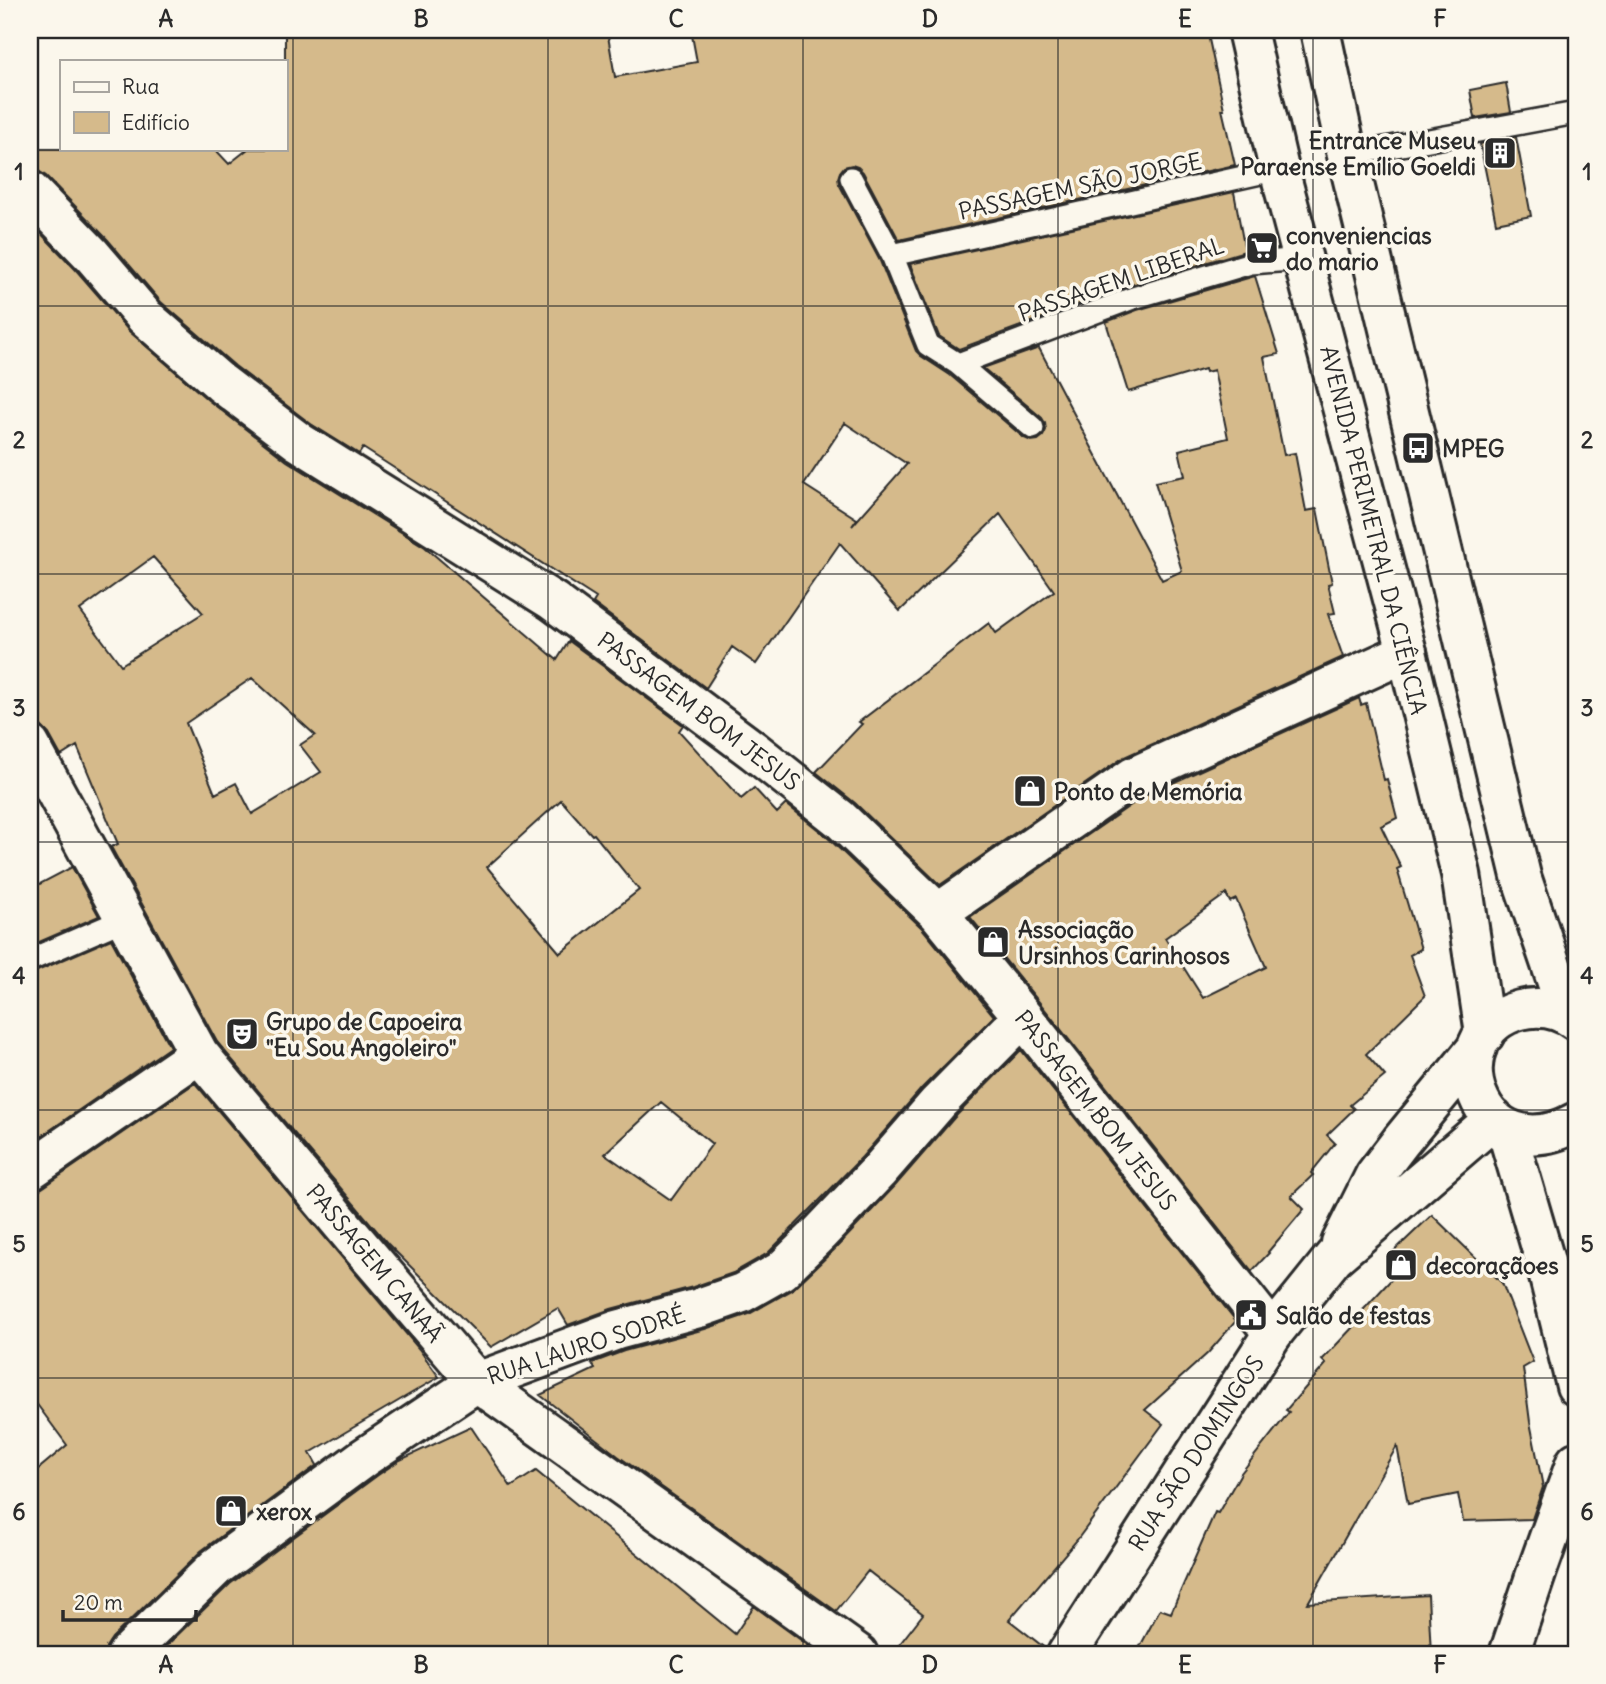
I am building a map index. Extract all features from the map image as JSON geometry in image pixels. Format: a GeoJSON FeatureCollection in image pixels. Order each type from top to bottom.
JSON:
{"type":"FeatureCollection","features":[{"type":"Feature","properties":{"kind":"street","name":"AVENIDA PERIMETRAL DA CIÊNCIA"},"geometry":{"type":"LineString","coordinates":[[1247,30],[1279,169],[1407,652],[1461,874],[1481,1041],[1473,1062],[1473,1077],[1476,1092],[1487,1112],[1500,1123]]}},
{"type":"Feature","properties":{"kind":"street"},"geometry":{"type":"LineString","coordinates":[[1320,30],[1347,155],[1521,876],[1572,1018]]}},
{"type":"Feature","properties":{"kind":"street","name":"PASSAGEM BOM JESUS"},"geometry":{"type":"LineString","coordinates":[[30,191],[92,255],[145,317],[221,383],[299,442],[553,601],[840,818],[937,913],[1023,1017],[1273,1333]]}},
{"type":"Feature","properties":{"kind":"street"},"geometry":{"type":"LineString","coordinates":[[937,913],[1133,777],[1407,652]]}},
{"type":"Feature","properties":{"kind":"street","name":"PASSAGEM CANAÃ"},"geometry":{"type":"LineString","coordinates":[[30,745],[199,1054],[477,1382],[858,1654]]}},
{"type":"Feature","properties":{"kind":"street","name":"RUA SÃO DOMINGOS"},"geometry":{"type":"LineString","coordinates":[[1068,1654],[1273,1333],[1334,1257],[1375,1175],[1401,1141],[1495,1023],[1508,1014],[1538,1007],[1572,1018]]}},
{"type":"Feature","properties":{"kind":"street","name":"RUA LAURO SODRÉ"},"geometry":{"type":"LineString","coordinates":[[127,1654],[216,1567],[365,1457],[477,1382],[617,1330],[743,1293],[781,1271],[878,1172],[938,1103],[1023,1017]]}},
{"type":"Feature","properties":{"kind":"street"},"geometry":{"type":"LineString","coordinates":[[30,1170],[199,1054]]}},
{"type":"Feature","properties":{"kind":"street"},"geometry":{"type":"LineString","coordinates":[[1500,1123],[1523,1134],[1542,1135],[1560,1131],[1576,1122]]}},
{"type":"Feature","properties":{"kind":"street"},"geometry":{"type":"LineString","coordinates":[[1500,1123],[1545,1261],[1576,1386]]}},
{"type":"Feature","properties":{"kind":"street","name":"RUA SÃO DOMINGOS"},"geometry":{"type":"LineString","coordinates":[[1334,1257],[1500,1123]]}},
{"type":"Feature","properties":{"kind":"street"},"geometry":{"type":"LineString","coordinates":[[1509,1654],[1576,1462]]}},
{"type":"Feature","properties":{"kind":"lane"},"geometry":{"type":"LineString","coordinates":[[1347,155],[1576,113]]}},
{"type":"Feature","properties":{"kind":"lane","name":"PASSAGEM SÃO JORGE"},"geometry":{"type":"LineString","coordinates":[[892,255],[1279,169]]}},
{"type":"Feature","properties":{"kind":"lane"},"geometry":{"type":"LineString","coordinates":[[851,178],[892,255],[928,345],[958,364],[1033,428]]}},
{"type":"Feature","properties":{"kind":"lane","name":"PASSAGEM LIBERAL"},"geometry":{"type":"LineString","coordinates":[[958,364],[1133,298],[1251,263],[1304,259]]}},
{"type":"Feature","properties":{"kind":"lane"},"geometry":{"type":"LineString","coordinates":[[30,960],[125,919]]}},
{"type":"Feature","properties":{"kind":"building"},"geometry":{"type":"Polygon","coordinates":[[[285,30],[607,30],[615,77],[697,62],[691,30],[1207,30],[1235,165],[899,240],[858,167],[844,167],[838,178],[839,184],[880,261],[916,351],[1031,441],[1038,440],[1046,430],[1042,418],[983,368],[1039,348],[1162,580],[1182,571],[1155,482],[1185,476],[1179,450],[1228,438],[1214,370],[1206,372],[1205,369],[1128,392],[1106,322],[1137,310],[1255,276],[1279,354],[1264,357],[1284,455],[1295,453],[1306,511],[1317,509],[1332,583],[1328,584],[1335,613],[1328,614],[1343,657],[1124,757],[940,885],[855,803],[816,772],[862,724],[859,722],[989,623],[996,633],[1054,591],[1000,514],[900,611],[840,543],[756,664],[732,647],[706,688],[593,603],[596,598],[363,448],[359,454],[311,424],[235,366],[161,302],[108,240],[46,176],[37,170],[30,170],[30,149],[216,150],[229,164],[247,150],[287,150],[285,30]],[[845,423],[804,485],[857,519],[852,526],[907,464],[845,423]]]}},
{"type":"Feature","properties":{"kind":"building"},"geometry":{"type":"Polygon","coordinates":[[[1506,83],[1511,112],[1475,118],[1470,90],[1506,83]]]}},
{"type":"Feature","properties":{"kind":"building"},"geometry":{"type":"Polygon","coordinates":[[[1516,137],[1531,216],[1496,223],[1480,144],[1516,137]]]}},
{"type":"Feature","properties":{"kind":"building"},"geometry":{"type":"Polygon","coordinates":[[[1234,192],[1245,251],[1128,286],[959,349],[939,336],[910,264],[1234,192]]]}},
{"type":"Feature","properties":{"kind":"building"},"geometry":{"type":"Polygon","coordinates":[[[30,222],[129,331],[208,400],[287,461],[425,547],[557,660],[569,641],[683,725],[679,731],[741,799],[754,788],[777,813],[786,804],[826,836],[922,928],[994,1016],[922,1088],[862,1157],[768,1253],[733,1273],[693,1287],[611,1309],[568,1325],[558,1308],[491,1347],[388,1244],[217,1042],[111,847],[118,844],[77,746],[61,756],[49,734],[41,726],[30,723],[30,222]],[[153,557],[80,610],[121,665],[203,613],[153,557]],[[252,678],[186,723],[215,794],[236,783],[252,814],[321,772],[300,745],[315,735],[252,678]],[[561,800],[487,867],[560,953],[639,890],[594,834],[592,835],[561,800]],[[661,1102],[605,1154],[671,1200],[712,1144],[661,1102]]]}},
{"type":"Feature","properties":{"kind":"building"},"geometry":{"type":"Polygon","coordinates":[[[1359,698],[1361,705],[1366,703],[1384,780],[1387,779],[1397,818],[1381,826],[1401,867],[1397,869],[1421,949],[1410,955],[1425,996],[1366,1054],[1385,1076],[1350,1105],[1354,1109],[1327,1135],[1335,1143],[1311,1173],[1313,1175],[1291,1196],[1304,1209],[1252,1271],[970,917],[1144,796],[1359,698]],[[1226,894],[1165,938],[1203,998],[1266,967],[1236,899],[1230,902],[1226,894]]]}},
{"type":"Feature","properties":{"kind":"building"},"geometry":{"type":"Polygon","coordinates":[[[72,867],[99,916],[30,946],[30,889],[72,867]]]}},
{"type":"Feature","properties":{"kind":"building"},"geometry":{"type":"Polygon","coordinates":[[[111,939],[170,1047],[30,1144],[30,973],[111,939]]]}},
{"type":"Feature","properties":{"kind":"building"},"geometry":{"type":"Polygon","coordinates":[[[1021,1050],[1236,1321],[1208,1353],[1145,1410],[1163,1424],[1077,1540],[1009,1620],[1046,1649],[1045,1654],[892,1654],[923,1614],[868,1571],[836,1611],[618,1456],[540,1395],[595,1369],[592,1363],[749,1314],[792,1290],[836,1248],[954,1118],[1021,1050]]]}},
{"type":"Feature","properties":{"kind":"building"},"geometry":{"type":"Polygon","coordinates":[[[195,1083],[419,1349],[439,1377],[310,1453],[317,1465],[201,1551],[112,1638],[106,1647],[106,1654],[30,1654],[30,1476],[67,1445],[30,1395],[30,1192],[42,1188],[195,1083]]]}},
{"type":"Feature","properties":{"kind":"building"},"geometry":{"type":"Polygon","coordinates":[[[1432,1215],[1502,1283],[1533,1362],[1523,1368],[1543,1487],[1532,1519],[1463,1521],[1458,1494],[1408,1504],[1397,1446],[1308,1603],[1428,1595],[1431,1654],[1136,1654],[1160,1609],[1171,1613],[1215,1512],[1218,1513],[1241,1473],[1289,1412],[1286,1410],[1326,1364],[1322,1360],[1354,1326],[1351,1323],[1401,1269],[1393,1252],[1432,1215]]]}},
{"type":"Feature","properties":{"kind":"building"},"geometry":{"type":"Polygon","coordinates":[[[471,1427],[511,1487],[536,1471],[735,1634],[754,1606],[809,1646],[802,1654],[158,1654],[230,1584],[378,1475],[400,1460],[471,1427]]]}},
{"type":"Feature","properties":{"kind":"place","name":"Entrance Museu Paraense Emílio Goeldi"},"geometry":{"type":"Point","coordinates":[1500,153]}},
{"type":"Feature","properties":{"kind":"place","name":"conveniencias do mario"},"geometry":{"type":"Point","coordinates":[1262,248]}},
{"type":"Feature","properties":{"kind":"place","name":"MPEG"},"geometry":{"type":"Point","coordinates":[1418,448]}},
{"type":"Feature","properties":{"kind":"place","name":"Ponto de Memória"},"geometry":{"type":"Point","coordinates":[1030,791]}},
{"type":"Feature","properties":{"kind":"place","name":"Associação Ursinhos Carinhosos"},"geometry":{"type":"Point","coordinates":[993,942]}},
{"type":"Feature","properties":{"kind":"place","name":"Grupo de Capoeira \"Eu Sou Angoleiro\""},"geometry":{"type":"Point","coordinates":[242,1034]}},
{"type":"Feature","properties":{"kind":"place","name":"decoraçãoes"},"geometry":{"type":"Point","coordinates":[1401,1265]}},
{"type":"Feature","properties":{"kind":"place","name":"Salão de festas"},"geometry":{"type":"Point","coordinates":[1251,1315]}},
{"type":"Feature","properties":{"kind":"place","name":"xerox"},"geometry":{"type":"Point","coordinates":[231,1511]}}]}
